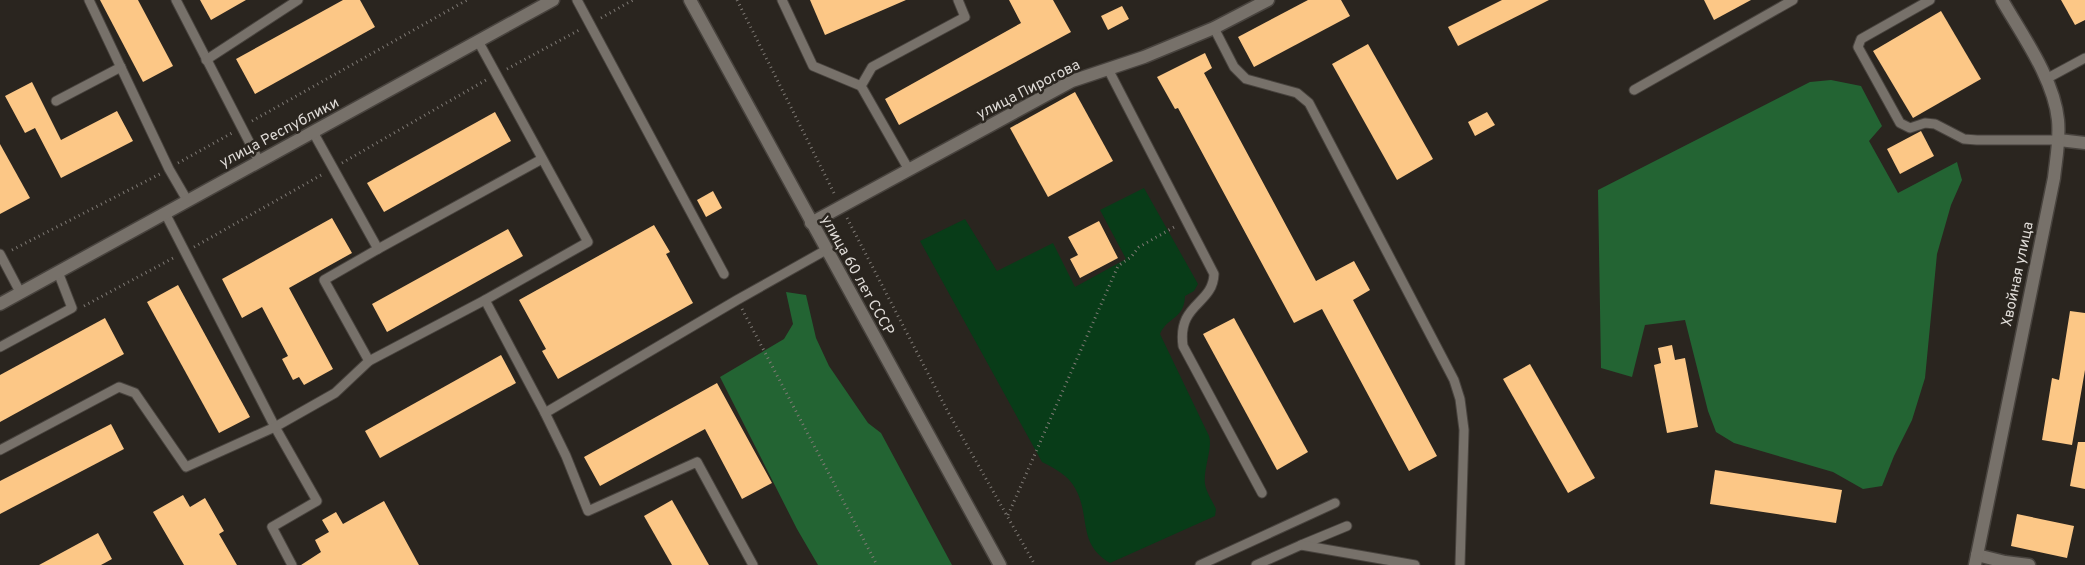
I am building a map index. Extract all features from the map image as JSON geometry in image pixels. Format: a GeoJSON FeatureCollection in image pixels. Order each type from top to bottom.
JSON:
{"type":"FeatureCollection","features":[{"type":"Feature","properties":{"kind":"street","name":"улица Республики"},"geometry":{"type":"LineString","coordinates":[[0,304],[553,0]]}},
{"type":"Feature","properties":{"kind":"street","name":"улица 60 лет СССР"},"geometry":{"type":"LineString","coordinates":[[690,0],[1000,565]]}},
{"type":"Feature","properties":{"kind":"street","name":"улица Пирогова"},"geometry":{"type":"LineString","coordinates":[[811,222],[1072,81],[1214,28],[1268,0]]}},
{"type":"Feature","properties":{"kind":"street","name":"Хвойная улица"},"geometry":{"type":"LineString","coordinates":[[1976,560],[2054,178],[2059,140],[2055,102],[2046,79],[2002,0]]}},
{"type":"Feature","properties":{"kind":"street"},"geometry":{"type":"LineString","coordinates":[[2059,140],[2085,143]]}},
{"type":"Feature","properties":{"kind":"street"},"geometry":{"type":"LineString","coordinates":[[1976,560],[2029,565]]}},
{"type":"Feature","properties":{"kind":"lane"},"geometry":{"type":"LineString","coordinates":[[89,0],[169,169],[187,200]]}},
{"type":"Feature","properties":{"kind":"lane"},"geometry":{"type":"LineString","coordinates":[[176,0],[260,161]]}},
{"type":"Feature","properties":{"kind":"lane"},"geometry":{"type":"LineString","coordinates":[[206,60],[298,0]]}},
{"type":"Feature","properties":{"kind":"lane"},"geometry":{"type":"LineString","coordinates":[[577,0],[724,274]]}},
{"type":"Feature","properties":{"kind":"lane"},"geometry":{"type":"LineString","coordinates":[[782,0],[813,66],[861,86],[909,170]]}},
{"type":"Feature","properties":{"kind":"lane"},"geometry":{"type":"LineString","coordinates":[[861,86],[872,67],[965,17],[958,0]]}},
{"type":"Feature","properties":{"kind":"lane"},"geometry":{"type":"LineString","coordinates":[[1634,90],[1793,0]]}},
{"type":"Feature","properties":{"kind":"lane"},"geometry":{"type":"LineString","coordinates":[[1930,0],[1862,39],[1858,48],[1900,123],[1910,128],[1925,123],[1935,124],[1964,139],[2059,140]]}},
{"type":"Feature","properties":{"kind":"lane"},"geometry":{"type":"LineString","coordinates":[[1214,28],[1234,67],[1246,79],[1296,92],[1309,103],[1454,380],[1460,399],[1464,430],[1460,565]]}},
{"type":"Feature","properties":{"kind":"lane"},"geometry":{"type":"LineString","coordinates":[[0,450],[119,387],[134,393],[186,467],[275,427],[335,393],[369,361],[486,300],[588,242],[478,42]]}},
{"type":"Feature","properties":{"kind":"lane"},"geometry":{"type":"LineString","coordinates":[[2046,79],[2085,58]]}},
{"type":"Feature","properties":{"kind":"lane"},"geometry":{"type":"LineString","coordinates":[[56,101],[121,67]]}},
{"type":"Feature","properties":{"kind":"lane"},"geometry":{"type":"LineString","coordinates":[[1108,69],[1214,274],[1214,284],[1206,295],[1190,310],[1185,321],[1181,336],[1183,346],[1262,493]]}},
{"type":"Feature","properties":{"kind":"lane"},"geometry":{"type":"LineString","coordinates":[[313,132],[378,249]]}},
{"type":"Feature","properties":{"kind":"lane"},"geometry":{"type":"LineString","coordinates":[[369,361],[324,280],[542,159]]}},
{"type":"Feature","properties":{"kind":"lane"},"geometry":{"type":"LineString","coordinates":[[165,213],[275,427],[317,501],[272,527],[292,565]]}},
{"type":"Feature","properties":{"kind":"lane"},"geometry":{"type":"LineString","coordinates":[[545,414],[737,300],[826,250]]}},
{"type":"Feature","properties":{"kind":"lane"},"geometry":{"type":"LineString","coordinates":[[0,254],[20,292]]}},
{"type":"Feature","properties":{"kind":"lane"},"geometry":{"type":"LineString","coordinates":[[0,346],[72,308],[58,272]]}},
{"type":"Feature","properties":{"kind":"lane"},"geometry":{"type":"LineString","coordinates":[[486,300],[566,456],[588,511],[697,462],[753,565]]}},
{"type":"Feature","properties":{"kind":"lane"},"geometry":{"type":"LineString","coordinates":[[1200,565],[1335,503]]}},
{"type":"Feature","properties":{"kind":"lane"},"geometry":{"type":"LineString","coordinates":[[1256,565],[1348,526]]}},
{"type":"Feature","properties":{"kind":"lane"},"geometry":{"type":"LineString","coordinates":[[1300,545],[1415,565]]}},
{"type":"Feature","properties":{"kind":"path"},"geometry":{"type":"LineString","coordinates":[[77,310],[633,0]]}},
{"type":"Feature","properties":{"kind":"path"},"geometry":{"type":"LineString","coordinates":[[737,0],[841,207],[948,412],[1035,565]]}},
{"type":"Feature","properties":{"kind":"path"},"geometry":{"type":"LineString","coordinates":[[1008,516],[1118,266],[1139,247],[1187,220]]}},
{"type":"Feature","properties":{"kind":"path"},"geometry":{"type":"LineString","coordinates":[[737,300],[877,565]]}},
{"type":"Feature","properties":{"kind":"green space"},"geometry":{"type":"Polygon","coordinates":[[[1831,80],[1861,86],[1882,126],[1869,141],[1898,193],[1957,162],[1962,180],[1951,205],[1937,254],[1925,378],[1912,420],[1882,486],[1863,489],[1833,472],[1734,443],[1716,432],[1708,411],[1685,320],[1645,325],[1632,377],[1601,368],[1598,190],[1810,82],[1831,80]]]}},
{"type":"Feature","properties":{"kind":"green space"},"geometry":{"type":"Polygon","coordinates":[[[1144,188],[1198,284],[1194,291],[1185,296],[1182,310],[1163,328],[1160,334],[1209,436],[1210,446],[1205,472],[1205,484],[1216,509],[1215,516],[1110,563],[1093,547],[1086,529],[1080,498],[1075,488],[1065,476],[1042,462],[920,241],[965,219],[997,271],[1053,243],[1075,287],[1126,259],[1100,210],[1144,188]]]}},
{"type":"Feature","properties":{"kind":"green space"},"geometry":{"type":"Polygon","coordinates":[[[786,292],[806,295],[816,338],[829,366],[868,423],[881,433],[952,565],[818,565],[797,529],[720,377],[784,339],[793,324],[786,292]]]}},
{"type":"Feature","properties":{"kind":"building"},"geometry":{"type":"Polygon","coordinates":[[[100,0],[138,0],[173,66],[143,82],[100,0]]]}},
{"type":"Feature","properties":{"kind":"building"},"geometry":{"type":"Polygon","coordinates":[[[200,0],[246,0],[211,20],[200,0]]]}},
{"type":"Feature","properties":{"kind":"building"},"geometry":{"type":"Polygon","coordinates":[[[343,0],[360,0],[375,27],[255,94],[236,59],[343,0]]]}},
{"type":"Feature","properties":{"kind":"building"},"geometry":{"type":"Polygon","coordinates":[[[810,0],[906,0],[825,35],[810,0]]]}},
{"type":"Feature","properties":{"kind":"building"},"geometry":{"type":"Polygon","coordinates":[[[1009,0],[1053,0],[1071,32],[899,125],[885,99],[1021,23],[1009,0]]]}},
{"type":"Feature","properties":{"kind":"building"},"geometry":{"type":"Polygon","coordinates":[[[1308,0],[1341,0],[1350,16],[1254,67],[1238,37],[1308,0]]]}},
{"type":"Feature","properties":{"kind":"building"},"geometry":{"type":"Polygon","coordinates":[[[1502,0],[1549,0],[1458,46],[1448,27],[1502,0]]]}},
{"type":"Feature","properties":{"kind":"building"},"geometry":{"type":"Polygon","coordinates":[[[1704,0],[1751,0],[1714,20],[1704,0]]]}},
{"type":"Feature","properties":{"kind":"building"},"geometry":{"type":"Polygon","coordinates":[[[2061,0],[2085,0],[2085,20],[2075,25],[2061,0]]]}},
{"type":"Feature","properties":{"kind":"building"},"geometry":{"type":"Polygon","coordinates":[[[1122,6],[1129,19],[1108,30],[1101,16],[1122,6]]]}},
{"type":"Feature","properties":{"kind":"building"},"geometry":{"type":"Polygon","coordinates":[[[1941,11],[1981,79],[1913,118],[1873,51],[1941,11]]]}},
{"type":"Feature","properties":{"kind":"building"},"geometry":{"type":"Polygon","coordinates":[[[1368,44],[1433,159],[1397,180],[1332,64],[1368,44]]]}},
{"type":"Feature","properties":{"kind":"building"},"geometry":{"type":"Polygon","coordinates":[[[1205,53],[1212,68],[1204,73],[1316,281],[1354,261],[1370,290],[1353,300],[1437,456],[1409,471],[1322,309],[1294,323],[1178,108],[1175,109],[1157,77],[1205,53]]]}},
{"type":"Feature","properties":{"kind":"building"},"geometry":{"type":"Polygon","coordinates":[[[32,82],[61,140],[117,111],[133,141],[61,178],[35,128],[25,133],[5,96],[32,82]]]}},
{"type":"Feature","properties":{"kind":"building"},"geometry":{"type":"Polygon","coordinates":[[[1075,92],[1113,161],[1048,197],[1010,128],[1075,92]]]}},
{"type":"Feature","properties":{"kind":"building"},"geometry":{"type":"Polygon","coordinates":[[[495,112],[511,141],[384,212],[367,183],[495,112]]]}},
{"type":"Feature","properties":{"kind":"building"},"geometry":{"type":"Polygon","coordinates":[[[1487,112],[1495,125],[1475,136],[1468,122],[1487,112]]]}},
{"type":"Feature","properties":{"kind":"building"},"geometry":{"type":"Polygon","coordinates":[[[1921,131],[1934,156],[1900,174],[1887,149],[1921,131]]]}},
{"type":"Feature","properties":{"kind":"building"},"geometry":{"type":"Polygon","coordinates":[[[0,144],[30,198],[0,214],[0,144]]]}},
{"type":"Feature","properties":{"kind":"building"},"geometry":{"type":"Polygon","coordinates":[[[713,191],[722,208],[706,217],[697,200],[713,191]]]}},
{"type":"Feature","properties":{"kind":"building"},"geometry":{"type":"Polygon","coordinates":[[[332,218],[352,253],[289,288],[333,369],[304,385],[299,377],[293,380],[282,359],[288,356],[262,307],[242,318],[222,279],[332,218]]]}},
{"type":"Feature","properties":{"kind":"building"},"geometry":{"type":"Polygon","coordinates":[[[1099,221],[1118,258],[1080,278],[1070,259],[1078,255],[1068,237],[1099,221]]]}},
{"type":"Feature","properties":{"kind":"building"},"geometry":{"type":"Polygon","coordinates":[[[654,225],[670,252],[666,254],[693,303],[558,379],[542,351],[546,349],[519,300],[654,225]]]}},
{"type":"Feature","properties":{"kind":"building"},"geometry":{"type":"Polygon","coordinates":[[[508,229],[523,256],[387,332],[372,304],[508,229]]]}},
{"type":"Feature","properties":{"kind":"building"},"geometry":{"type":"Polygon","coordinates":[[[178,285],[250,417],[219,433],[147,302],[178,285]]]}},
{"type":"Feature","properties":{"kind":"building"},"geometry":{"type":"Polygon","coordinates":[[[2070,311],[2085,313],[2085,370],[2072,445],[2042,440],[2052,378],[2059,380],[2070,311]]]}},
{"type":"Feature","properties":{"kind":"building"},"geometry":{"type":"Polygon","coordinates":[[[105,318],[124,354],[0,422],[0,375],[105,318]]]}},
{"type":"Feature","properties":{"kind":"building"},"geometry":{"type":"Polygon","coordinates":[[[1234,318],[1308,452],[1277,470],[1203,334],[1234,318]]]}},
{"type":"Feature","properties":{"kind":"building"},"geometry":{"type":"Polygon","coordinates":[[[1672,345],[1675,360],[1685,358],[1698,427],[1667,433],[1654,365],[1661,363],[1658,348],[1672,345]]]}},
{"type":"Feature","properties":{"kind":"building"},"geometry":{"type":"Polygon","coordinates":[[[501,355],[516,383],[380,458],[365,431],[501,355]]]}},
{"type":"Feature","properties":{"kind":"building"},"geometry":{"type":"Polygon","coordinates":[[[1530,364],[1595,478],[1568,493],[1503,379],[1530,364]]]}},
{"type":"Feature","properties":{"kind":"building"},"geometry":{"type":"Polygon","coordinates":[[[717,383],[772,483],[742,499],[705,429],[600,486],[584,457],[717,383]]]}},
{"type":"Feature","properties":{"kind":"building"},"geometry":{"type":"Polygon","coordinates":[[[111,424],[124,449],[0,514],[0,481],[111,424]]]}},
{"type":"Feature","properties":{"kind":"building"},"geometry":{"type":"Polygon","coordinates":[[[2078,442],[2085,442],[2085,489],[2070,486],[2078,442]]]}},
{"type":"Feature","properties":{"kind":"building"},"geometry":{"type":"Polygon","coordinates":[[[1715,470],[1842,490],[1836,523],[1710,504],[1715,470]]]}},
{"type":"Feature","properties":{"kind":"building"},"geometry":{"type":"Polygon","coordinates":[[[183,495],[190,507],[205,498],[224,531],[219,534],[237,565],[184,565],[153,512],[183,495]]]}},
{"type":"Feature","properties":{"kind":"building"},"geometry":{"type":"Polygon","coordinates":[[[672,500],[709,565],[672,565],[644,516],[672,500]]]}},
{"type":"Feature","properties":{"kind":"building"},"geometry":{"type":"Polygon","coordinates":[[[384,501],[419,565],[301,565],[321,552],[315,540],[329,532],[322,520],[336,512],[343,524],[384,501]]]}},
{"type":"Feature","properties":{"kind":"building"},"geometry":{"type":"Polygon","coordinates":[[[2017,514],[2074,526],[2067,558],[2011,546],[2017,514]]]}},
{"type":"Feature","properties":{"kind":"building"},"geometry":{"type":"Polygon","coordinates":[[[98,533],[112,559],[101,565],[39,565],[98,533]]]}}]}
